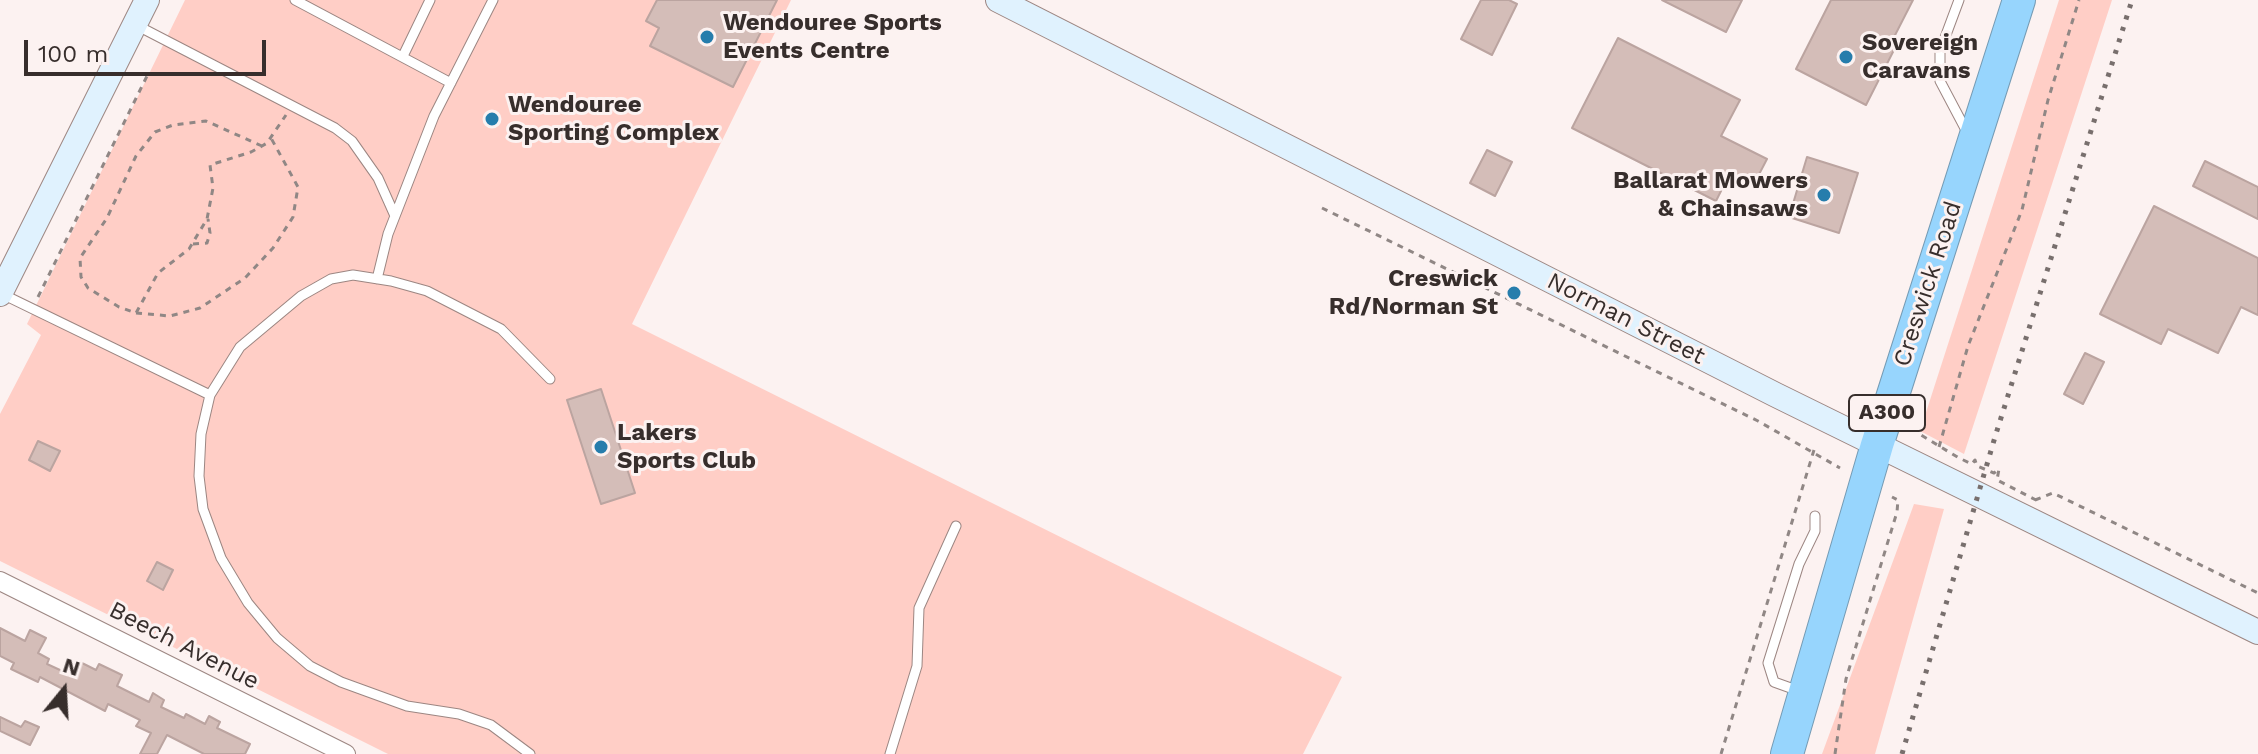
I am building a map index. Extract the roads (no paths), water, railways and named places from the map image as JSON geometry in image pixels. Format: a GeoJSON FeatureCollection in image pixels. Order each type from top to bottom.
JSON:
{"type":"FeatureCollection","features":[{"type":"Feature","properties":{"kind":"highway","name":"Creswick Road"},"geometry":{"type":"LineString","coordinates":[[1787,754],[1877,445],[2019,0]]}},
{"type":"Feature","properties":{"kind":"main road"},"geometry":{"type":"LineString","coordinates":[[0,294],[8,257],[147,0]]}},
{"type":"Feature","properties":{"kind":"main road","name":"Norman Street"},"geometry":{"type":"LineString","coordinates":[[998,0],[1877,445],[2258,632]]}},
{"type":"Feature","properties":{"kind":"street","name":"Beech Avenue"},"geometry":{"type":"LineString","coordinates":[[0,581],[346,754]]}},
{"type":"Feature","properties":{"kind":"lane"},"geometry":{"type":"LineString","coordinates":[[295,0],[451,83]]}},
{"type":"Feature","properties":{"kind":"lane"},"geometry":{"type":"LineString","coordinates":[[403,56],[430,0]]}},
{"type":"Feature","properties":{"kind":"lane"},"geometry":{"type":"LineString","coordinates":[[377,279],[395,216],[434,116],[493,0]]}},
{"type":"Feature","properties":{"kind":"lane"},"geometry":{"type":"LineString","coordinates":[[1959,0],[1940,51],[1940,81],[1973,144]]}},
{"type":"Feature","properties":{"kind":"lane"},"geometry":{"type":"LineString","coordinates":[[135,24],[335,128],[352,141],[378,178],[395,216]]}},
{"type":"Feature","properties":{"kind":"lane"},"geometry":{"type":"LineString","coordinates":[[530,754],[491,725],[459,714],[407,706],[341,682],[310,666],[277,638],[248,603],[221,558],[203,509],[199,476],[201,434],[210,395],[240,347],[301,296],[331,279],[353,275],[427,291],[501,329],[550,379]]}},
{"type":"Feature","properties":{"kind":"lane"},"geometry":{"type":"LineString","coordinates":[[0,294],[210,395]]}},
{"type":"Feature","properties":{"kind":"lane"},"geometry":{"type":"LineString","coordinates":[[1806,693],[1774,682],[1768,668],[1799,564],[1815,531],[1815,516]]}},
{"type":"Feature","properties":{"kind":"lane"},"geometry":{"type":"LineString","coordinates":[[890,754],[917,666],[919,608],[956,526]]}},
{"type":"Feature","properties":{"kind":"railway"},"geometry":{"type":"LineString","coordinates":[[1902,754],[1995,437],[2132,0]]}},
{"type":"Feature","properties":{"kind":"place","name":"Wendouree Sports Events Centre"},"geometry":{"type":"Point","coordinates":[707,37]}},
{"type":"Feature","properties":{"kind":"place","name":"Sovereign Caravans"},"geometry":{"type":"Point","coordinates":[1846,57]}},
{"type":"Feature","properties":{"kind":"place","name":"Wendouree Sporting Complex"},"geometry":{"type":"Point","coordinates":[492,119]}},
{"type":"Feature","properties":{"kind":"place","name":"Ballarat Mowers & Chainsaws"},"geometry":{"type":"Point","coordinates":[1824,195]}},
{"type":"Feature","properties":{"kind":"place","name":"Creswick Rd/Norman St"},"geometry":{"type":"Point","coordinates":[1514,293]}},
{"type":"Feature","properties":{"kind":"place","name":"Lakers Sports Club"},"geometry":{"type":"Point","coordinates":[601,447]}}]}
